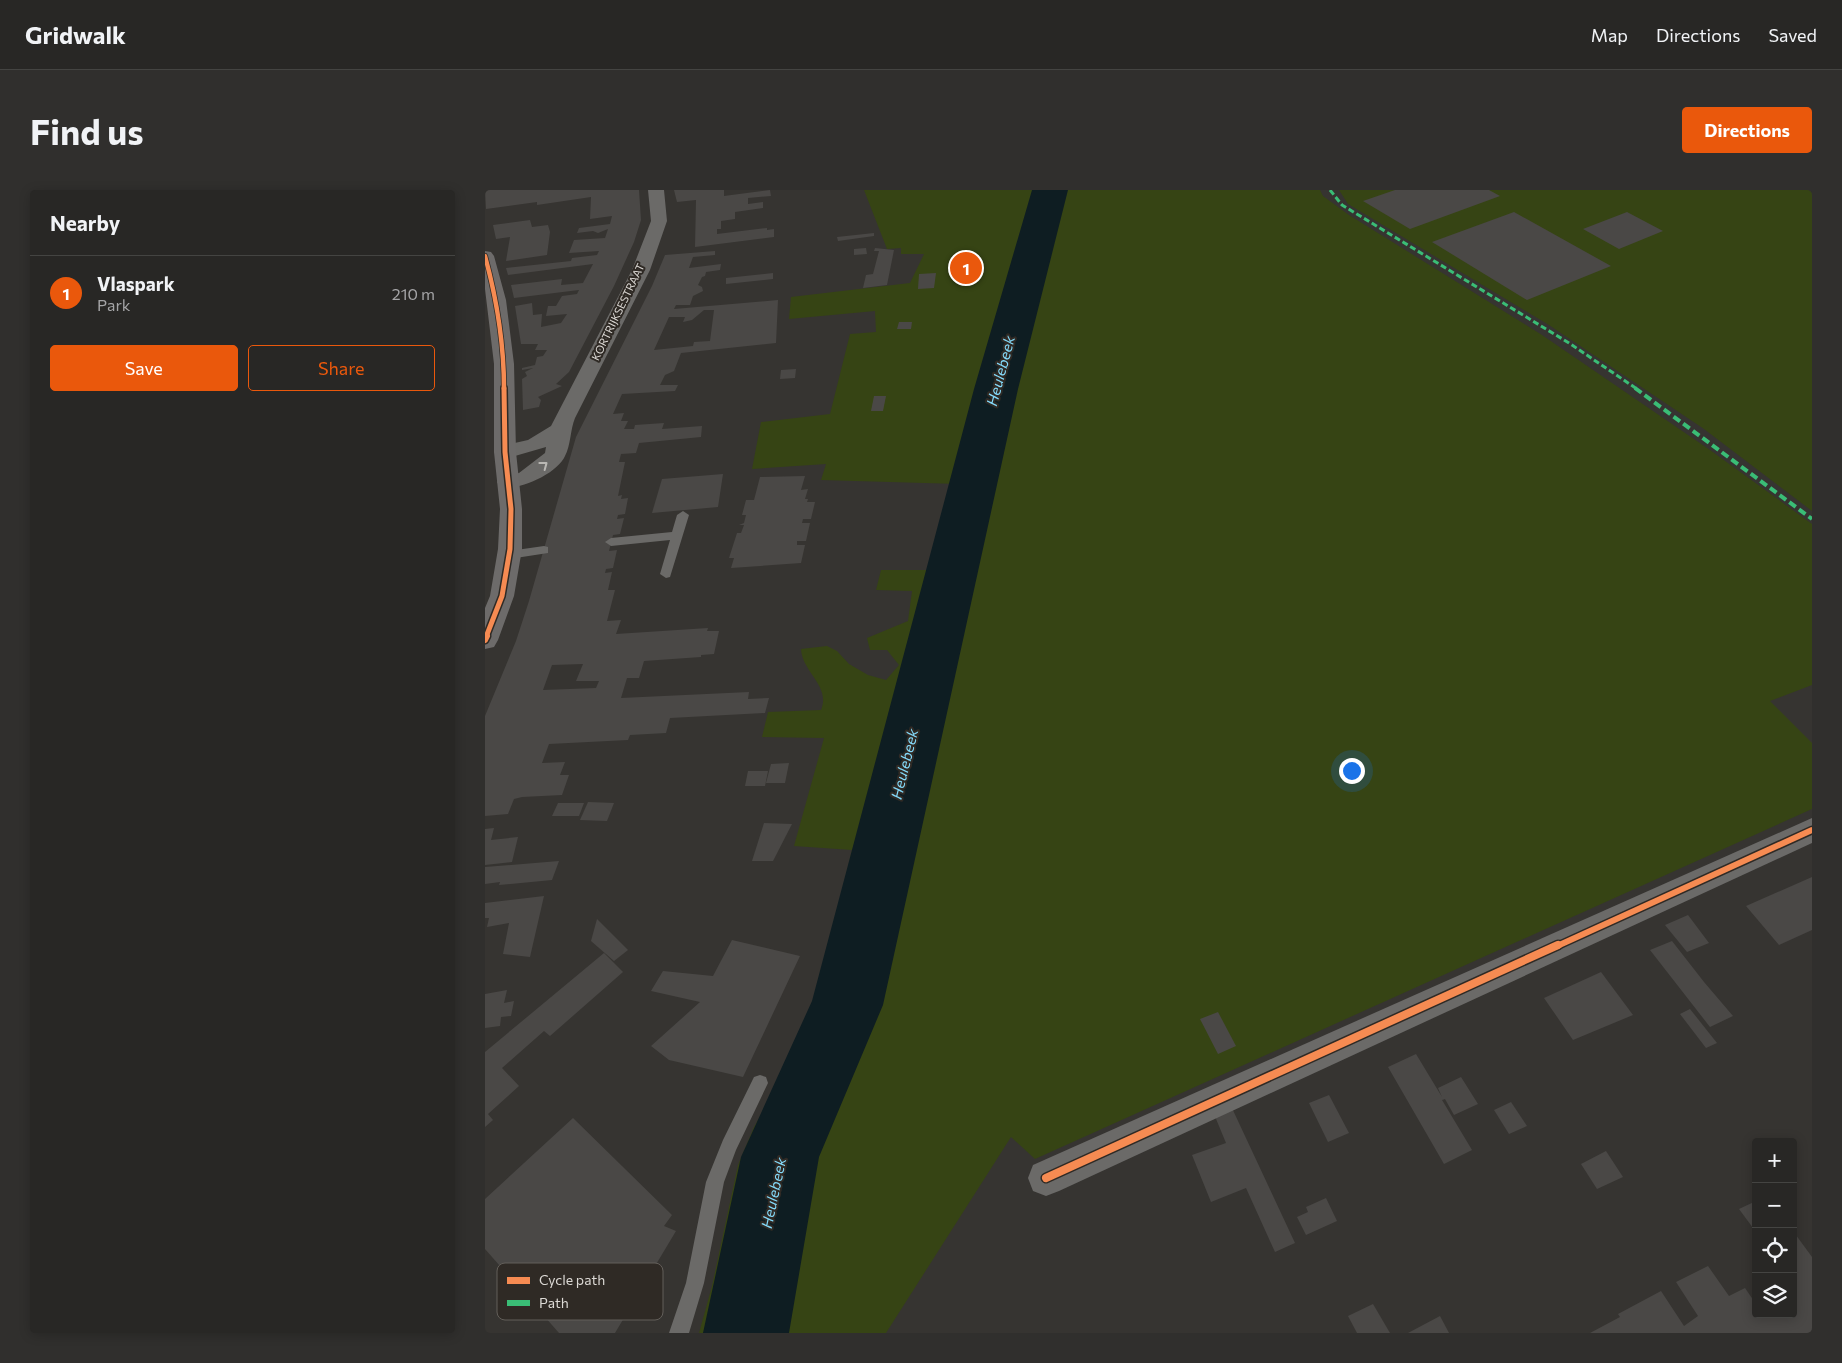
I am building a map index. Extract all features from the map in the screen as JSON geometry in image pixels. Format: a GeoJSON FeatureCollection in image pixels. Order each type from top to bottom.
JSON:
{"type":"FeatureCollection","features":[{"type":"Feature","properties":{"kind":"street","name":"KORTRIJKSESTRAAT"},"geometry":{"type":"LineString","coordinates":[[508,482],[526,478],[555,456],[560,430],[641,270],[659,221],[656,190]]}},
{"type":"Feature","properties":{"kind":"street"},"geometry":{"type":"LineString","coordinates":[[485,256],[497,300],[504,364],[505,452],[511,509],[509,554],[502,596],[485,640]]}},
{"type":"Feature","properties":{"kind":"street"},"geometry":{"type":"LineString","coordinates":[[505,452],[535,445],[560,430]]}},
{"type":"Feature","properties":{"kind":"street"},"geometry":{"type":"LineString","coordinates":[[1046,1178],[1812,830]]}},
{"type":"Feature","properties":{"kind":"lane"},"geometry":{"type":"LineString","coordinates":[[666,574],[683,515]]}},
{"type":"Feature","properties":{"kind":"lane"},"geometry":{"type":"LineString","coordinates":[[611,542],[678,535]]}},
{"type":"Feature","properties":{"kind":"lane"},"geometry":{"type":"LineString","coordinates":[[509,554],[544,550]]}},
{"type":"Feature","properties":{"kind":"lane"},"geometry":{"type":"LineString","coordinates":[[679,1333],[695,1283],[715,1182],[729,1146],[760,1083]]}},
{"type":"Feature","properties":{"kind":"green space"},"geometry":{"type":"Polygon","coordinates":[[[864,190],[1034,190],[985,395],[959,484],[821,480],[826,464],[752,469],[761,422],[830,414],[850,334],[876,332],[875,311],[789,319],[791,297],[910,283],[924,254],[901,254],[901,248],[887,249],[864,190]]]}},
{"type":"Feature","properties":{"kind":"green space"},"geometry":{"type":"Polygon","coordinates":[[[1060,190],[1320,190],[1323,196],[1349,215],[1542,335],[1710,450],[1812,524],[1812,685],[1770,701],[1812,743],[1812,809],[1035,1159],[1011,1137],[886,1333],[765,1333],[791,1173],[823,1098],[871,1001],[929,769],[986,487],[1060,190]]]}},
{"type":"Feature","properties":{"kind":"green space"},"geometry":{"type":"Polygon","coordinates":[[[1339,190],[1812,190],[1812,511],[1704,429],[1549,325],[1348,204],[1339,190]]]}},
{"type":"Feature","properties":{"kind":"green space"},"geometry":{"type":"Polygon","coordinates":[[[881,570],[940,570],[896,767],[872,865],[838,989],[765,1170],[746,1260],[724,1333],[699,1333],[712,1286],[738,1165],[754,1127],[797,1051],[825,964],[852,850],[794,846],[824,738],[762,737],[768,712],[821,710],[822,694],[806,665],[801,649],[827,646],[837,651],[849,664],[868,675],[886,680],[899,665],[887,650],[870,650],[867,638],[908,621],[912,591],[876,590],[881,570]]]}},
{"type":"Feature","properties":{"kind":"building"},"geometry":{"type":"Polygon","coordinates":[[[485,190],[639,190],[641,220],[634,242],[614,286],[569,372],[556,384],[562,386],[538,397],[541,400],[539,407],[523,410],[522,379],[527,376],[525,372],[533,368],[522,370],[522,368],[535,365],[537,357],[543,356],[547,350],[535,350],[538,344],[521,344],[515,306],[532,303],[533,315],[542,314],[541,327],[561,323],[567,314],[546,316],[548,306],[556,306],[562,296],[577,294],[579,290],[514,298],[511,285],[562,279],[561,285],[583,283],[593,264],[508,275],[506,268],[571,261],[572,258],[597,255],[599,251],[569,253],[574,240],[605,238],[608,229],[598,233],[593,231],[577,233],[579,228],[610,224],[612,216],[590,219],[591,197],[537,205],[537,202],[486,209],[485,190]]]}},
{"type":"Feature","properties":{"kind":"building"},"geometry":{"type":"Polygon","coordinates":[[[674,190],[724,190],[724,196],[770,190],[771,196],[748,198],[748,204],[763,202],[763,208],[735,212],[735,219],[721,221],[721,229],[717,229],[717,234],[767,228],[767,230],[774,229],[774,237],[695,247],[696,200],[677,202],[674,190]]]}},
{"type":"Feature","properties":{"kind":"building"},"geometry":{"type":"Polygon","coordinates":[[[1395,190],[1489,190],[1500,196],[1410,229],[1363,201],[1395,190]]]}},
{"type":"Feature","properties":{"kind":"building"},"geometry":{"type":"Polygon","coordinates":[[[1514,212],[1611,266],[1527,300],[1432,242],[1514,212]]]}},
{"type":"Feature","properties":{"kind":"building"},"geometry":{"type":"Polygon","coordinates":[[[1627,212],[1663,231],[1619,249],[1583,229],[1627,212]]]}},
{"type":"Feature","properties":{"kind":"building"},"geometry":{"type":"Polygon","coordinates":[[[530,220],[532,227],[548,225],[550,232],[547,255],[506,261],[510,237],[496,239],[493,225],[530,220]]]}},
{"type":"Feature","properties":{"kind":"building"},"geometry":{"type":"Polygon","coordinates":[[[874,233],[874,236],[838,241],[837,237],[874,233]]]}},
{"type":"Feature","properties":{"kind":"building"},"geometry":{"type":"Polygon","coordinates":[[[866,248],[867,254],[854,255],[854,249],[866,248]]]}},
{"type":"Feature","properties":{"kind":"building"},"geometry":{"type":"Polygon","coordinates":[[[875,248],[894,250],[887,285],[863,288],[866,275],[873,274],[879,251],[874,251],[875,248]]]}},
{"type":"Feature","properties":{"kind":"building"},"geometry":{"type":"Polygon","coordinates":[[[715,251],[715,255],[693,257],[689,268],[721,264],[720,270],[706,272],[705,276],[702,277],[698,285],[702,287],[703,291],[693,296],[690,305],[676,305],[674,309],[778,300],[776,343],[681,353],[674,371],[665,375],[660,385],[678,385],[675,391],[622,394],[613,414],[624,413],[621,421],[628,421],[624,429],[634,429],[635,425],[664,423],[662,429],[702,426],[701,437],[639,443],[636,453],[621,454],[619,462],[625,462],[618,496],[622,495],[621,499],[628,498],[625,514],[618,515],[617,519],[624,518],[620,534],[613,535],[609,551],[617,550],[613,568],[606,569],[605,573],[612,572],[608,590],[615,590],[607,621],[621,620],[616,634],[708,628],[707,631],[719,631],[714,654],[701,655],[701,657],[644,661],[639,678],[627,678],[621,698],[749,692],[748,699],[769,698],[765,713],[670,718],[666,733],[630,735],[628,740],[549,744],[542,763],[565,762],[560,775],[569,775],[562,795],[514,799],[508,814],[485,816],[485,716],[516,641],[576,437],[652,286],[665,255],[715,251]],[[704,310],[692,320],[683,322],[685,317],[669,317],[654,350],[693,346],[694,342],[710,341],[714,310],[704,310]],[[583,664],[552,665],[543,690],[596,688],[599,681],[576,681],[583,664]]]}},
{"type":"Feature","properties":{"kind":"building"},"geometry":{"type":"Polygon","coordinates":[[[773,273],[773,279],[726,284],[726,278],[773,273]]]}},
{"type":"Feature","properties":{"kind":"building"},"geometry":{"type":"Polygon","coordinates":[[[936,273],[934,288],[918,289],[919,274],[936,273]]]}},
{"type":"Feature","properties":{"kind":"building"},"geometry":{"type":"Polygon","coordinates":[[[899,322],[912,322],[911,329],[897,329],[899,322]]]}},
{"type":"Feature","properties":{"kind":"building"},"geometry":{"type":"Polygon","coordinates":[[[796,369],[795,378],[780,379],[781,370],[796,369]]]}},
{"type":"Feature","properties":{"kind":"building"},"geometry":{"type":"Polygon","coordinates":[[[874,396],[886,396],[883,411],[871,411],[874,396]]]}},
{"type":"Feature","properties":{"kind":"building"},"geometry":{"type":"Polygon","coordinates":[[[723,474],[718,507],[652,513],[662,479],[723,474]]]}},
{"type":"Feature","properties":{"kind":"building"},"geometry":{"type":"Polygon","coordinates":[[[805,476],[801,490],[808,489],[805,499],[808,499],[807,502],[815,502],[811,519],[803,519],[802,523],[810,523],[806,541],[797,541],[797,545],[805,545],[801,563],[731,568],[734,558],[729,558],[737,533],[741,533],[744,525],[739,525],[744,523],[746,515],[742,515],[746,500],[754,500],[760,477],[805,476]]]}},
{"type":"Feature","properties":{"kind":"building"},"geometry":{"type":"Polygon","coordinates":[[[789,763],[785,783],[766,783],[771,764],[789,763]]]}},
{"type":"Feature","properties":{"kind":"building"},"geometry":{"type":"Polygon","coordinates":[[[748,771],[768,771],[765,786],[745,786],[748,771]]]}},
{"type":"Feature","properties":{"kind":"building"},"geometry":{"type":"Polygon","coordinates":[[[588,802],[614,803],[607,821],[580,820],[588,802]]]}},
{"type":"Feature","properties":{"kind":"building"},"geometry":{"type":"Polygon","coordinates":[[[558,803],[584,803],[579,816],[552,816],[558,803]]]}},
{"type":"Feature","properties":{"kind":"building"},"geometry":{"type":"Polygon","coordinates":[[[764,823],[792,824],[773,861],[752,861],[764,823]]]}},
{"type":"Feature","properties":{"kind":"building"},"geometry":{"type":"Polygon","coordinates":[[[494,828],[491,840],[518,837],[512,862],[485,865],[485,829],[494,828]]]}},
{"type":"Feature","properties":{"kind":"building"},"geometry":{"type":"Polygon","coordinates":[[[559,861],[552,880],[499,885],[500,882],[485,884],[485,867],[559,861]]]}},
{"type":"Feature","properties":{"kind":"building"},"geometry":{"type":"Polygon","coordinates":[[[1812,877],[1812,930],[1779,945],[1746,906],[1812,877]]]}},
{"type":"Feature","properties":{"kind":"building"},"geometry":{"type":"Polygon","coordinates":[[[544,896],[530,957],[503,954],[509,923],[487,927],[489,918],[485,918],[485,903],[544,896]]]}},
{"type":"Feature","properties":{"kind":"building"},"geometry":{"type":"Polygon","coordinates":[[[1688,915],[1709,943],[1687,952],[1665,925],[1688,915]]]}},
{"type":"Feature","properties":{"kind":"building"},"geometry":{"type":"Polygon","coordinates":[[[597,919],[628,950],[614,961],[591,941],[597,919]]]}},
{"type":"Feature","properties":{"kind":"building"},"geometry":{"type":"Polygon","coordinates":[[[732,940],[800,956],[743,1077],[669,1060],[651,1046],[700,1002],[651,991],[663,971],[713,976],[732,940]]]}},
{"type":"Feature","properties":{"kind":"building"},"geometry":{"type":"Polygon","coordinates":[[[1672,941],[1733,1016],[1710,1027],[1650,950],[1672,941]]]}},
{"type":"Feature","properties":{"kind":"building"},"geometry":{"type":"Polygon","coordinates":[[[604,953],[623,972],[550,1036],[544,1031],[502,1068],[519,1086],[488,1114],[493,1120],[485,1127],[485,1052],[604,953]]]}},
{"type":"Feature","properties":{"kind":"building"},"geometry":{"type":"Polygon","coordinates":[[[1601,972],[1633,1015],[1573,1040],[1544,998],[1601,972]]]}},
{"type":"Feature","properties":{"kind":"building"},"geometry":{"type":"Polygon","coordinates":[[[507,990],[504,1003],[514,1001],[511,1016],[501,1017],[500,1026],[485,1028],[485,994],[507,990]]]}},
{"type":"Feature","properties":{"kind":"building"},"geometry":{"type":"Polygon","coordinates":[[[1690,1009],[1717,1043],[1706,1048],[1680,1014],[1690,1009]]]}},
{"type":"Feature","properties":{"kind":"building"},"geometry":{"type":"Polygon","coordinates":[[[1218,1012],[1236,1046],[1218,1054],[1200,1019],[1218,1012]]]}},
{"type":"Feature","properties":{"kind":"building"},"geometry":{"type":"Polygon","coordinates":[[[1416,1054],[1442,1097],[1438,1088],[1461,1077],[1478,1104],[1454,1115],[1445,1099],[1442,1100],[1472,1150],[1444,1164],[1388,1067],[1416,1054]]]}},
{"type":"Feature","properties":{"kind":"building"},"geometry":{"type":"Polygon","coordinates":[[[1329,1095],[1349,1133],[1328,1142],[1309,1103],[1329,1095]]]}},
{"type":"Feature","properties":{"kind":"building"},"geometry":{"type":"Polygon","coordinates":[[[1511,1102],[1527,1126],[1509,1134],[1494,1110],[1511,1102]]]}},
{"type":"Feature","properties":{"kind":"building"},"geometry":{"type":"Polygon","coordinates":[[[1231,1106],[1295,1243],[1275,1252],[1246,1188],[1211,1202],[1192,1155],[1226,1143],[1214,1114],[1231,1106]]]}},
{"type":"Feature","properties":{"kind":"building"},"geometry":{"type":"Polygon","coordinates":[[[573,1118],[672,1215],[664,1226],[676,1231],[657,1263],[497,1263],[485,1249],[485,1199],[573,1118]]]}},
{"type":"Feature","properties":{"kind":"building"},"geometry":{"type":"Polygon","coordinates":[[[1606,1151],[1623,1177],[1597,1189],[1581,1164],[1606,1151]]]}},
{"type":"Feature","properties":{"kind":"building"},"geometry":{"type":"Polygon","coordinates":[[[1326,1198],[1337,1221],[1306,1235],[1297,1217],[1308,1212],[1306,1207],[1326,1198]]]}},
{"type":"Feature","properties":{"kind":"building"},"geometry":{"type":"Polygon","coordinates":[[[1752,1203],[1752,1227],[1739,1209],[1752,1203]]]}},
{"type":"Feature","properties":{"kind":"building"},"geometry":{"type":"Polygon","coordinates":[[[1797,1236],[1812,1257],[1812,1333],[1590,1333],[1620,1317],[1618,1314],[1661,1291],[1684,1326],[1698,1316],[1676,1282],[1708,1266],[1729,1296],[1745,1288],[1752,1298],[1752,1318],[1797,1318],[1797,1236]]]}},
{"type":"Feature","properties":{"kind":"building"},"geometry":{"type":"Polygon","coordinates":[[[1373,1304],[1390,1333],[1357,1333],[1348,1316],[1373,1304]]]}},
{"type":"Feature","properties":{"kind":"building"},"geometry":{"type":"Polygon","coordinates":[[[1440,1316],[1449,1333],[1408,1333],[1440,1316]]]}},
{"type":"Feature","properties":{"kind":"building"},"geometry":{"type":"Polygon","coordinates":[[[548,1320],[623,1320],[615,1333],[559,1333],[548,1320]]]}},
{"type":"Feature","properties":{"kind":"waterway","name":"Heulebeek"},"geometry":{"type":"LineString","coordinates":[[746,1333],[780,1157],[847,1005],[996,389],[1050,190]]}},
{"type":"Feature","properties":{"kind":"marked path"},"geometry":{"type":"LineString","coordinates":[[1330,190],[1342,205],[1569,343],[1644,394],[1812,519]]}},
{"type":"Feature","properties":{"kind":"cycle path"},"geometry":{"type":"LineString","coordinates":[[485,256],[497,300],[504,364],[505,452],[511,509],[510,549],[502,596],[485,640]]}},
{"type":"Feature","properties":{"kind":"cycle path"},"geometry":{"type":"LineString","coordinates":[[1046,1178],[1812,830]]}},
{"type":"Feature","properties":{"kind":"place","name":"Vlaspark"},"geometry":{"type":"Point","coordinates":[966,268]}}]}
